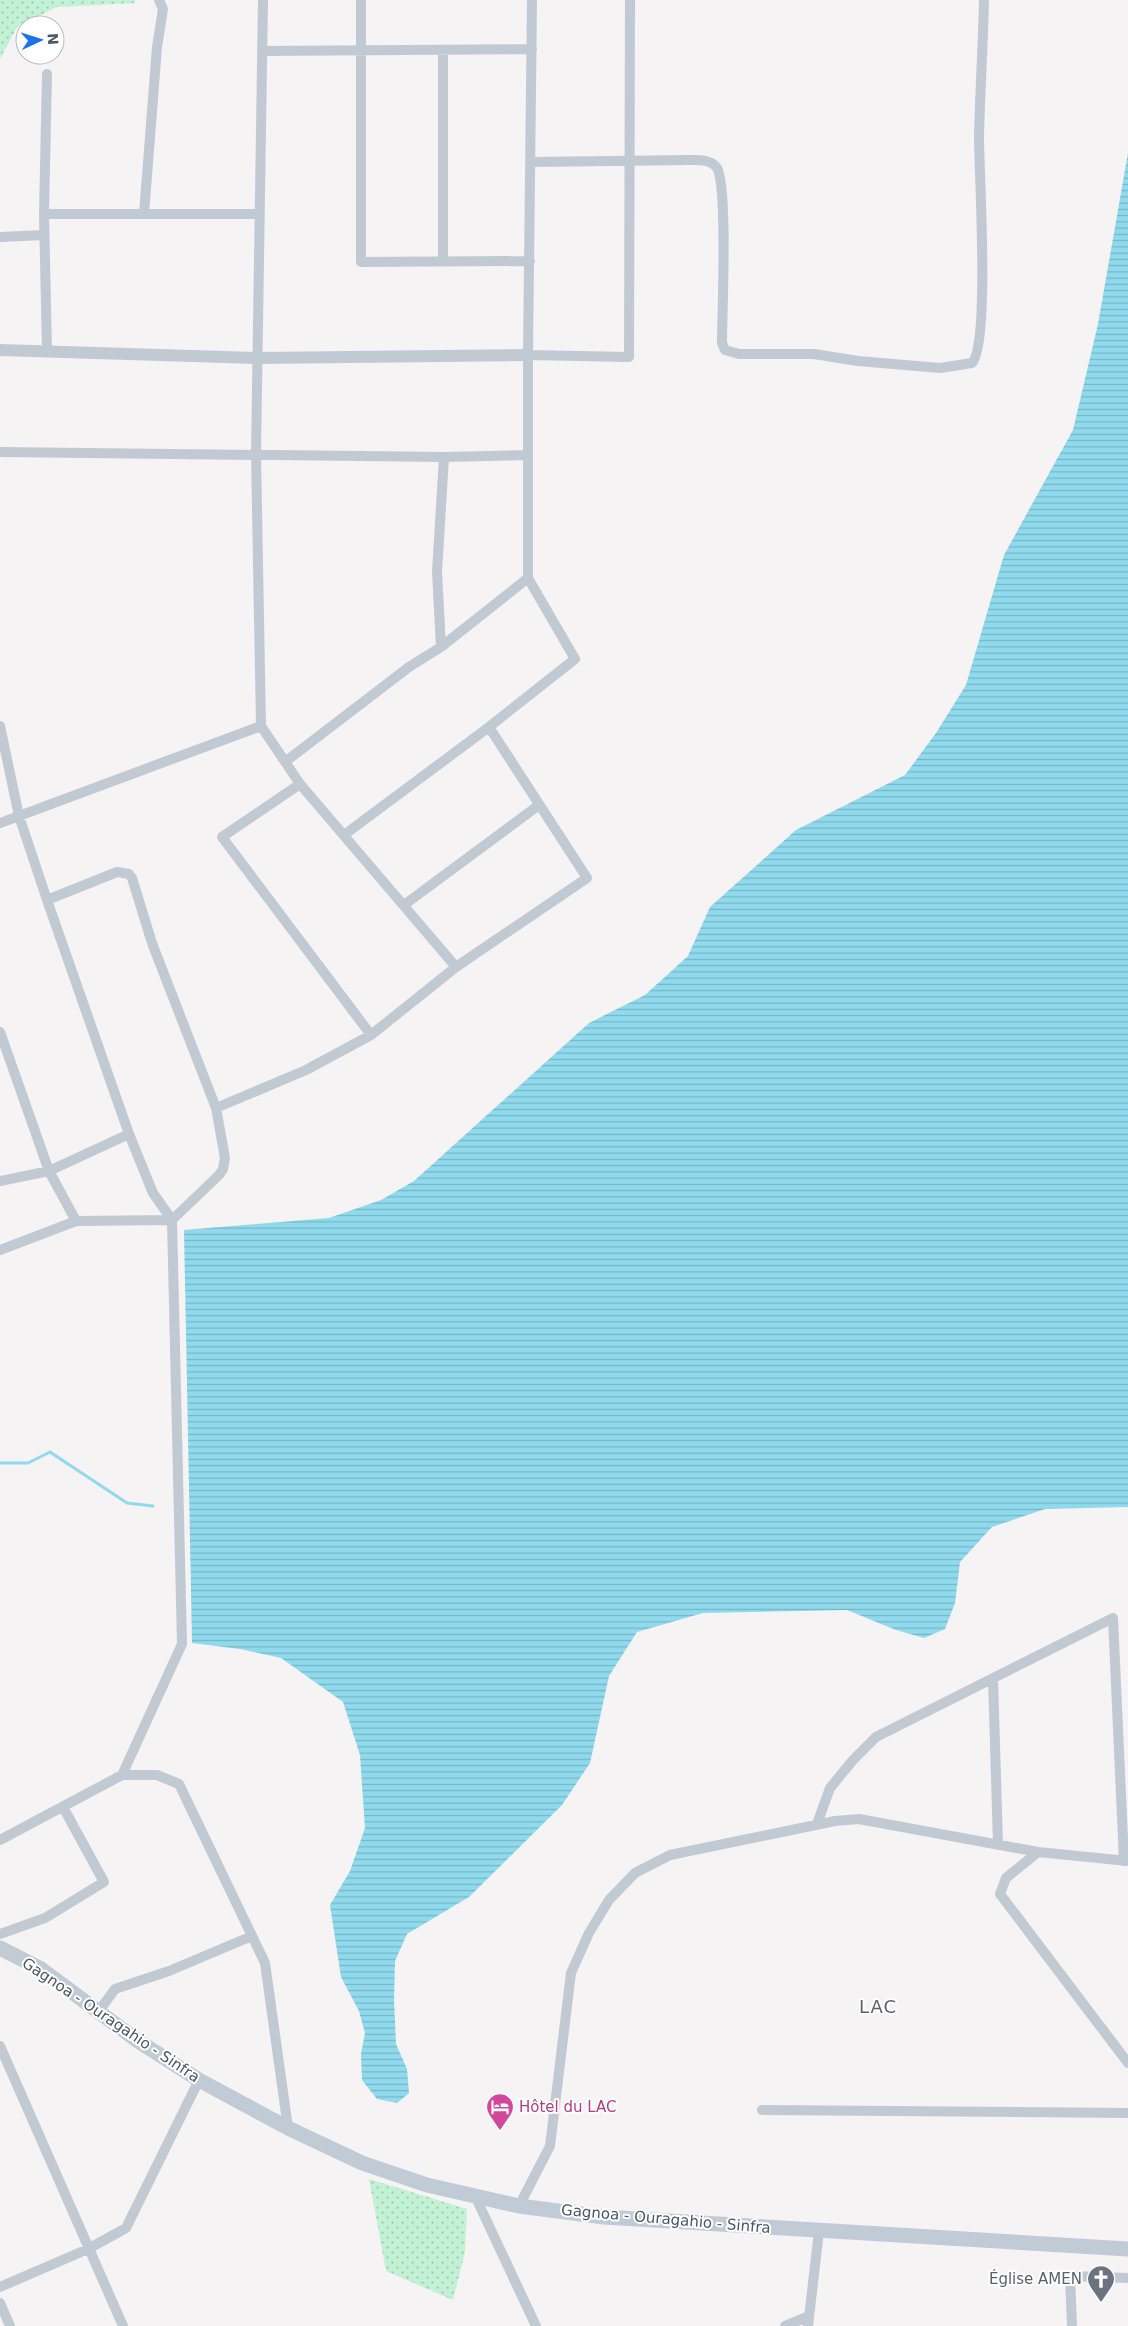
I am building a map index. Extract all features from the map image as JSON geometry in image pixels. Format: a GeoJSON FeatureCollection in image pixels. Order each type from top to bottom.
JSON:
{"type":"FeatureCollection","features":[{"type":"Feature","properties":{"kind":"main road","name":"Gagnoa - Ouragahio - Sinfra"},"geometry":{"type":"LineString","coordinates":[[0,1948],[41,1970],[138,2041],[199,2080],[288,2128],[362,2163],[427,2184],[519,2206],[604,2218],[1128,2249]]}},
{"type":"Feature","properties":{"kind":"street"},"geometry":{"type":"LineString","coordinates":[[144,214],[157,47],[163,9],[159,0]]}},
{"type":"Feature","properties":{"kind":"street"},"geometry":{"type":"LineString","coordinates":[[263,0],[256,454],[261,726],[300,784],[456,967]]}},
{"type":"Feature","properties":{"kind":"street"},"geometry":{"type":"LineString","coordinates":[[361,0],[361,262],[530,261]]}},
{"type":"Feature","properties":{"kind":"street"},"geometry":{"type":"LineString","coordinates":[[344,835],[489,727],[575,659],[528,578],[527,456],[532,162],[532,0]]}},
{"type":"Feature","properties":{"kind":"street"},"geometry":{"type":"LineString","coordinates":[[0,350],[258,358],[528,354],[628,357],[630,0]]}},
{"type":"Feature","properties":{"kind":"street"},"geometry":{"type":"LineString","coordinates":[[532,162],[630,159],[702,160],[711,163],[716,168],[722,202],[722,343],[725,350],[739,354],[788,352],[822,354],[858,361],[940,368],[972,363],[978,352],[981,317],[979,139],[984,0]]}},
{"type":"Feature","properties":{"kind":"street"},"geometry":{"type":"LineString","coordinates":[[262,51],[532,49]]}},
{"type":"Feature","properties":{"kind":"street"},"geometry":{"type":"LineString","coordinates":[[443,50],[443,261]]}},
{"type":"Feature","properties":{"kind":"street"},"geometry":{"type":"LineString","coordinates":[[47,74],[44,214],[47,351]]}},
{"type":"Feature","properties":{"kind":"street"},"geometry":{"type":"LineString","coordinates":[[44,214],[260,214]]}},
{"type":"Feature","properties":{"kind":"street"},"geometry":{"type":"LineString","coordinates":[[0,237],[44,235]]}},
{"type":"Feature","properties":{"kind":"street"},"geometry":{"type":"LineString","coordinates":[[0,452],[444,457],[527,456]]}},
{"type":"Feature","properties":{"kind":"street"},"geometry":{"type":"LineString","coordinates":[[442,647],[436,572],[444,457]]}},
{"type":"Feature","properties":{"kind":"street"},"geometry":{"type":"LineString","coordinates":[[285,762],[410,667],[442,647],[528,578]]}},
{"type":"Feature","properties":{"kind":"street"},"geometry":{"type":"LineString","coordinates":[[0,726],[19,816],[47,900],[129,1134],[153,1193],[172,1220],[182,1644],[122,1775]]}},
{"type":"Feature","properties":{"kind":"street"},"geometry":{"type":"LineString","coordinates":[[0,822],[261,726]]}},
{"type":"Feature","properties":{"kind":"street"},"geometry":{"type":"LineString","coordinates":[[216,1108],[306,1070],[371,1035],[456,967],[587,878],[489,727]]}},
{"type":"Feature","properties":{"kind":"street"},"geometry":{"type":"LineString","coordinates":[[300,784],[222,837],[371,1035]]}},
{"type":"Feature","properties":{"kind":"street"},"geometry":{"type":"LineString","coordinates":[[404,905],[539,805]]}},
{"type":"Feature","properties":{"kind":"street"},"geometry":{"type":"LineString","coordinates":[[0,1250],[76,1221],[172,1220],[223,1169],[225,1158],[216,1108],[152,943],[132,878],[129,874],[117,872],[47,900]]}},
{"type":"Feature","properties":{"kind":"street"},"geometry":{"type":"LineString","coordinates":[[0,1032],[49,1171],[76,1221]]}},
{"type":"Feature","properties":{"kind":"street"},"geometry":{"type":"LineString","coordinates":[[0,1181],[49,1171],[129,1134]]}},
{"type":"Feature","properties":{"kind":"street"},"geometry":{"type":"LineString","coordinates":[[519,2206],[550,2146],[571,1973],[589,1933],[610,1900],[635,1873],[670,1855],[817,1824],[859,1819],[1038,1852],[1126,1861],[1113,1618],[876,1737],[853,1760],[830,1788],[817,1824]]}},
{"type":"Feature","properties":{"kind":"street"},"geometry":{"type":"LineString","coordinates":[[993,1678],[998,1844]]}},
{"type":"Feature","properties":{"kind":"street"},"geometry":{"type":"LineString","coordinates":[[0,1840],[122,1775],[157,1775],[179,1784],[265,1963],[288,2128]]}},
{"type":"Feature","properties":{"kind":"street"},"geometry":{"type":"LineString","coordinates":[[0,1934],[45,1918],[104,1882],[63,1808]]}},
{"type":"Feature","properties":{"kind":"street"},"geometry":{"type":"LineString","coordinates":[[1038,1852],[1006,1878],[1000,1894],[1128,2063]]}},
{"type":"Feature","properties":{"kind":"street"},"geometry":{"type":"LineString","coordinates":[[99,2011],[115,1989],[168,1971],[252,1936]]}},
{"type":"Feature","properties":{"kind":"street"},"geometry":{"type":"LineString","coordinates":[[0,2046],[123,2326]]}},
{"type":"Feature","properties":{"kind":"street"},"geometry":{"type":"LineString","coordinates":[[0,2287],[88,2249],[126,2228],[199,2080]]}},
{"type":"Feature","properties":{"kind":"street"},"geometry":{"type":"LineString","coordinates":[[762,2110],[1128,2114]]}},
{"type":"Feature","properties":{"kind":"street"},"geometry":{"type":"LineString","coordinates":[[475,2196],[536,2326]]}},
{"type":"Feature","properties":{"kind":"street"},"geometry":{"type":"LineString","coordinates":[[785,2326],[807,2321],[820,2231]]}},
{"type":"Feature","properties":{"kind":"street"},"geometry":{"type":"LineString","coordinates":[[1072,2326],[1070,2276],[1128,2278]]}},
{"type":"Feature","properties":{"kind":"street"},"geometry":{"type":"LineString","coordinates":[[0,2303],[10,2326]]}},
{"type":"Feature","properties":{"kind":"green space"},"geometry":{"type":"Polygon","coordinates":[[[0,0],[135,0],[135,3],[57,7],[41,15],[15,15],[15,31],[0,59],[0,0]]]}},
{"type":"Feature","properties":{"kind":"green space"},"geometry":{"type":"Polygon","coordinates":[[[369,2179],[467,2209],[465,2252],[453,2300],[386,2271],[369,2179]]]}},
{"type":"Feature","properties":{"kind":"water"},"geometry":{"type":"Polygon","coordinates":[[[1128,153],[1128,1507],[1045,1509],[992,1527],[960,1562],[955,1603],[945,1629],[924,1638],[896,1630],[847,1610],[703,1613],[637,1632],[609,1676],[590,1763],[562,1805],[469,1897],[407,1934],[395,1961],[394,2000],[396,2044],[407,2069],[409,2093],[397,2103],[377,2099],[362,2080],[361,2054],[365,2033],[359,2011],[341,1977],[330,1905],[350,1871],[365,1828],[360,1755],[343,1702],[281,1658],[240,1649],[192,1643],[184,1230],[329,1218],[381,1200],[414,1181],[589,1023],[645,995],[688,956],[710,907],[796,830],[905,775],[936,733],[966,685],[1004,555],[1073,430],[1098,324],[1128,153]]]}},
{"type":"Feature","properties":{"kind":"waterway"},"geometry":{"type":"LineString","coordinates":[[0,1463],[28,1463],[50,1452],[127,1503],[153,1506]]}},
{"type":"Feature","properties":{"kind":"place","name":"Hôtel du LAC"},"geometry":{"type":"Point","coordinates":[500,2131]}},
{"type":"Feature","properties":{"kind":"place","name":"Église AMEN"},"geometry":{"type":"Point","coordinates":[1101,2303]}},
{"type":"Feature","properties":{"kind":"district","name":"LAC"},"geometry":{"type":"Point","coordinates":[878,2006]}}]}
